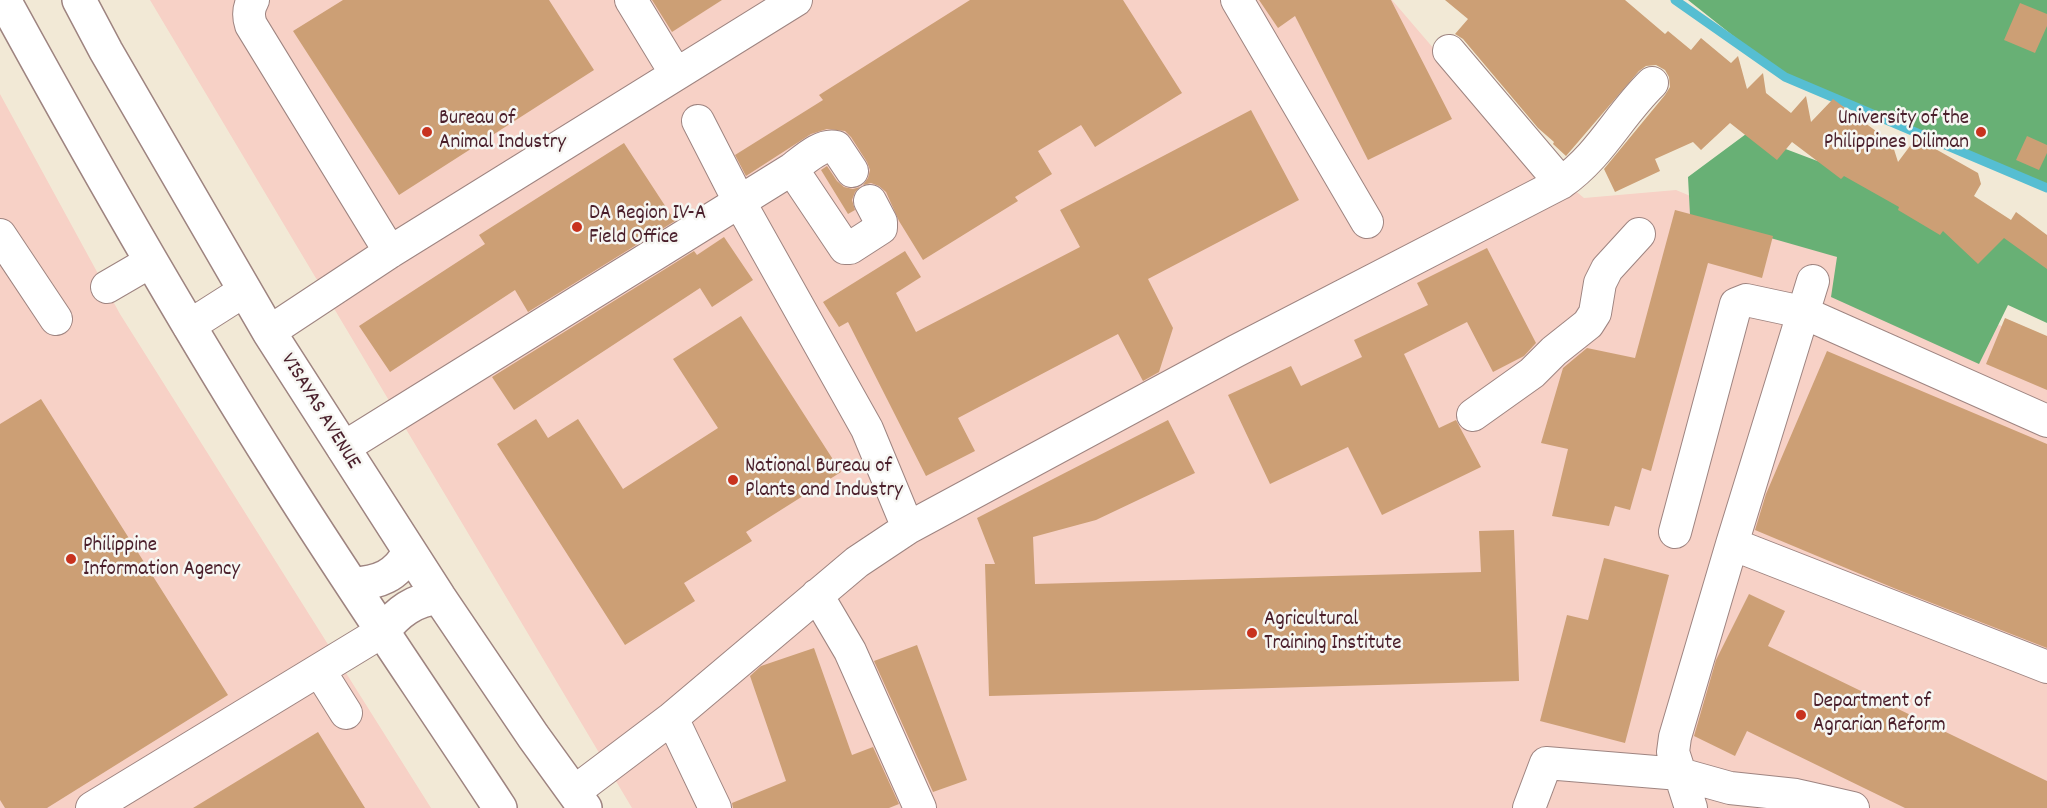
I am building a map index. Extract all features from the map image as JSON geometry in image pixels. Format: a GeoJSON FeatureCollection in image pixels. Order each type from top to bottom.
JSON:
{"type":"FeatureCollection","features":[{"type":"Feature","properties":{"kind":"main road"},"geometry":{"type":"LineString","coordinates":[[4,0],[150,262],[278,471],[500,808]]}},
{"type":"Feature","properties":{"kind":"main road","name":"VISAYAS AVENUE"},"geometry":{"type":"LineString","coordinates":[[79,0],[111,61],[269,332],[409,552],[532,736],[580,800]]}},
{"type":"Feature","properties":{"kind":"main road"},"geometry":{"type":"LineString","coordinates":[[353,584],[381,580],[394,573],[409,552]]}},
{"type":"Feature","properties":{"kind":"main road"},"geometry":{"type":"LineString","coordinates":[[383,631],[407,607],[439,597]]}},
{"type":"Feature","properties":{"kind":"lane"},"geometry":{"type":"LineString","coordinates":[[253,0],[248,17],[251,25],[390,252]]}},
{"type":"Feature","properties":{"kind":"lane"},"geometry":{"type":"LineString","coordinates":[[631,0],[676,74]]}},
{"type":"Feature","properties":{"kind":"lane"},"geometry":{"type":"LineString","coordinates":[[269,332],[390,252],[796,0]]}},
{"type":"Feature","properties":{"kind":"lane"},"geometry":{"type":"LineString","coordinates":[[1238,0],[1367,222]]}},
{"type":"Feature","properties":{"kind":"lane"},"geometry":{"type":"LineString","coordinates":[[1449,51],[1561,183]]}},
{"type":"Feature","properties":{"kind":"lane"},"geometry":{"type":"LineString","coordinates":[[580,800],[672,718],[857,562],[908,528],[1236,351],[1561,183],[1579,171],[1592,157],[1639,96],[1652,83]]}},
{"type":"Feature","properties":{"kind":"lane"},"geometry":{"type":"LineString","coordinates":[[698,121],[739,201],[867,429],[908,528]]}},
{"type":"Feature","properties":{"kind":"lane"},"geometry":{"type":"LineString","coordinates":[[343,448],[823,148],[830,145],[836,147],[852,171]]}},
{"type":"Feature","properties":{"kind":"lane"},"geometry":{"type":"LineString","coordinates":[[792,169],[845,248],[850,248],[881,228],[881,222],[870,201]]}},
{"type":"Feature","properties":{"kind":"lane"},"geometry":{"type":"LineString","coordinates":[[1473,415],[1532,373],[1554,351],[1588,324],[1595,313],[1600,283],[1607,269],[1639,234]]}},
{"type":"Feature","properties":{"kind":"lane"},"geometry":{"type":"LineString","coordinates":[[0,235],[56,319]]}},
{"type":"Feature","properties":{"kind":"lane"},"geometry":{"type":"LineString","coordinates":[[107,287],[150,262]]}},
{"type":"Feature","properties":{"kind":"lane"},"geometry":{"type":"LineString","coordinates":[[1691,808],[1673,752],[1675,737],[1813,281]]}},
{"type":"Feature","properties":{"kind":"lane"},"geometry":{"type":"LineString","coordinates":[[189,326],[244,291]]}},
{"type":"Feature","properties":{"kind":"lane"},"geometry":{"type":"LineString","coordinates":[[1675,532],[1736,304],[1746,300],[1802,312],[2047,421]]}},
{"type":"Feature","properties":{"kind":"lane"},"geometry":{"type":"LineString","coordinates":[[1732,544],[2047,667]]}},
{"type":"Feature","properties":{"kind":"lane"},"geometry":{"type":"LineString","coordinates":[[817,595],[850,651],[920,808]]}},
{"type":"Feature","properties":{"kind":"lane"},"geometry":{"type":"LineString","coordinates":[[92,808],[383,631]]}},
{"type":"Feature","properties":{"kind":"lane"},"geometry":{"type":"LineString","coordinates":[[319,669],[346,713]]}},
{"type":"Feature","properties":{"kind":"lane"},"geometry":{"type":"LineString","coordinates":[[672,718],[715,808]]}},
{"type":"Feature","properties":{"kind":"lane"},"geometry":{"type":"LineString","coordinates":[[1529,808],[1546,763],[1680,774],[1730,788],[1773,792],[1803,803],[1853,808]]}},
{"type":"Feature","properties":{"kind":"shaded area"},"geometry":{"type":"Polygon","coordinates":[[[150,0],[1392,0],[1508,135],[1584,198],[1676,190],[2047,345],[2047,808],[632,808],[150,0]]]}},
{"type":"Feature","properties":{"kind":"shaded area"},"geometry":{"type":"Polygon","coordinates":[[[0,94],[120,314],[431,808],[0,808],[0,94]]]}},
{"type":"Feature","properties":{"kind":"green space","name":"University of the Philippines Diliman"},"geometry":{"type":"Polygon","coordinates":[[[1688,0],[2047,0],[2047,188],[1785,77],[1688,0]]]}},
{"type":"Feature","properties":{"kind":"green space"},"geometry":{"type":"Polygon","coordinates":[[[1746,134],[2047,249],[2047,323],[2008,305],[1979,364],[1831,297],[1837,257],[1690,215],[1688,177],[1746,134]]]}},
{"type":"Feature","properties":{"kind":"building","name":"Bureau of Animal Industry"},"geometry":{"type":"Polygon","coordinates":[[[343,0],[549,0],[594,70],[399,195],[293,31],[343,0]]]}},
{"type":"Feature","properties":{"kind":"building"},"geometry":{"type":"Polygon","coordinates":[[[652,0],[722,0],[672,32],[652,0]]]}},
{"type":"Feature","properties":{"kind":"building"},"geometry":{"type":"Polygon","coordinates":[[[970,0],[1123,0],[1182,93],[1095,147],[1081,125],[1038,151],[1052,174],[1015,197],[1018,201],[923,260],[899,221],[886,192],[871,183],[863,185],[870,170],[851,137],[845,131],[827,129],[811,134],[746,176],[735,155],[823,100],[819,95],[970,0]]]}},
{"type":"Feature","properties":{"kind":"building"},"geometry":{"type":"Polygon","coordinates":[[[1259,0],[1391,0],[1452,119],[1368,160],[1295,16],[1278,28],[1259,0]]]}},
{"type":"Feature","properties":{"kind":"building"},"geometry":{"type":"Polygon","coordinates":[[[1445,0],[1625,0],[1665,34],[1668,31],[1691,50],[1701,38],[1731,63],[1738,56],[1747,89],[1763,73],[1766,93],[1791,113],[1806,96],[1811,122],[1833,99],[1892,143],[1898,162],[1916,138],[1978,173],[1981,184],[1974,196],[2011,220],[2016,212],[2047,235],[2047,269],[2004,238],[1978,264],[1943,231],[1940,235],[1898,210],[1899,207],[1844,176],[1841,179],[1792,142],[1777,160],[1730,123],[1701,150],[1693,142],[1655,159],[1660,171],[1615,192],[1604,169],[1670,87],[1669,77],[1665,70],[1656,65],[1646,66],[1639,71],[1566,156],[1538,128],[1463,39],[1455,34],[1468,19],[1445,0]]]}},
{"type":"Feature","properties":{"kind":"building"},"geometry":{"type":"Polygon","coordinates":[[[2020,3],[2047,14],[2047,26],[2035,53],[2004,40],[2020,3]]]}},
{"type":"Feature","properties":{"kind":"building"},"geometry":{"type":"Polygon","coordinates":[[[1251,110],[1299,200],[1148,279],[1173,328],[1159,372],[1143,381],[1118,334],[958,418],[975,451],[926,476],[848,322],[839,327],[823,302],[905,251],[921,277],[896,293],[916,332],[1080,247],[1060,210],[1251,110]]]}},
{"type":"Feature","properties":{"kind":"building"},"geometry":{"type":"Polygon","coordinates":[[[2027,136],[2047,145],[2047,153],[2039,170],[2016,160],[2027,136]]]}},
{"type":"Feature","properties":{"kind":"building","name":"DA Region IV-A Field Office"},"geometry":{"type":"Polygon","coordinates":[[[624,143],[675,221],[528,312],[515,290],[390,372],[359,326],[485,244],[479,235],[624,143]]]}},
{"type":"Feature","properties":{"kind":"building"},"geometry":{"type":"Polygon","coordinates":[[[827,166],[844,187],[853,189],[860,187],[852,200],[855,210],[848,214],[821,170],[827,166]]]}},
{"type":"Feature","properties":{"kind":"building"},"geometry":{"type":"Polygon","coordinates":[[[1675,210],[1773,236],[1762,278],[1708,263],[1651,471],[1642,468],[1630,510],[1615,506],[1609,526],[1552,516],[1568,449],[1541,443],[1563,368],[1587,348],[1635,358],[1675,210]]]}},
{"type":"Feature","properties":{"kind":"building"},"geometry":{"type":"Polygon","coordinates":[[[724,237],[753,280],[712,307],[700,288],[514,410],[492,377],[694,251],[697,255],[724,237]]]}},
{"type":"Feature","properties":{"kind":"building"},"geometry":{"type":"Polygon","coordinates":[[[1487,248],[1536,343],[1524,356],[1493,372],[1467,322],[1404,354],[1439,428],[1456,420],[1481,467],[1382,515],[1348,447],[1270,484],[1228,395],[1291,366],[1301,386],[1362,357],[1354,340],[1428,305],[1417,283],[1487,248]]]}},
{"type":"Feature","properties":{"kind":"building","name":"National Bureau of Plants and Industry"},"geometry":{"type":"Polygon","coordinates":[[[741,316],[841,472],[746,532],[752,541],[684,583],[695,601],[625,645],[497,444],[536,419],[548,438],[578,419],[623,489],[718,428],[673,359],[741,316]]]}},
{"type":"Feature","properties":{"kind":"building"},"geometry":{"type":"Polygon","coordinates":[[[2005,318],[2047,336],[2047,390],[1986,364],[2005,318]]]}},
{"type":"Feature","properties":{"kind":"building"},"geometry":{"type":"Polygon","coordinates":[[[1827,351],[2047,444],[2047,648],[1896,589],[1755,530],[1766,494],[1827,351]]]}},
{"type":"Feature","properties":{"kind":"building","name":"Philippine Information Agency"},"geometry":{"type":"Polygon","coordinates":[[[41,399],[228,695],[47,808],[5,808],[0,800],[0,424],[41,399]]]}},
{"type":"Feature","properties":{"kind":"building","name":"Agricultural Training Institute"},"geometry":{"type":"Polygon","coordinates":[[[1168,420],[1195,473],[1096,520],[1033,537],[1035,584],[1481,572],[1479,531],[1514,530],[1519,681],[989,696],[985,564],[995,564],[977,518],[1168,420]]]}},
{"type":"Feature","properties":{"kind":"building"},"geometry":{"type":"Polygon","coordinates":[[[1604,558],[1669,575],[1625,743],[1540,721],[1567,615],[1588,620],[1604,558]]]}},
{"type":"Feature","properties":{"kind":"building","name":"Department of Agrarian Reform"},"geometry":{"type":"Polygon","coordinates":[[[1749,594],[1785,611],[1768,646],[2047,781],[2047,808],[1905,808],[1747,731],[1735,756],[1694,736],[1716,660],[1749,594]]]}},
{"type":"Feature","properties":{"kind":"building"},"geometry":{"type":"Polygon","coordinates":[[[917,645],[967,780],[933,792],[874,661],[917,645]]]}},
{"type":"Feature","properties":{"kind":"building"},"geometry":{"type":"Polygon","coordinates":[[[814,648],[852,755],[873,747],[899,804],[889,808],[733,808],[732,803],[786,781],[750,676],[761,666],[814,648]]]}},
{"type":"Feature","properties":{"kind":"building"},"geometry":{"type":"Polygon","coordinates":[[[318,732],[365,808],[193,808],[318,732]]]}},
{"type":"Feature","properties":{"kind":"waterway"},"geometry":{"type":"LineString","coordinates":[[1675,0],[1785,77],[2047,188]]}},
{"type":"Feature","properties":{"kind":"place","name":"Bureau of Animal Industry"},"geometry":{"type":"Point","coordinates":[427,132]}},
{"type":"Feature","properties":{"kind":"place","name":"University of the Philippines Diliman"},"geometry":{"type":"Point","coordinates":[1981,132]}},
{"type":"Feature","properties":{"kind":"place","name":"DA Region IV-A Field Office"},"geometry":{"type":"Point","coordinates":[577,227]}},
{"type":"Feature","properties":{"kind":"place","name":"National Bureau of Plants and Industry"},"geometry":{"type":"Point","coordinates":[733,480]}},
{"type":"Feature","properties":{"kind":"place","name":"Philippine Information Agency"},"geometry":{"type":"Point","coordinates":[71,559]}},
{"type":"Feature","properties":{"kind":"place","name":"Agricultural Training Institute"},"geometry":{"type":"Point","coordinates":[1252,633]}},
{"type":"Feature","properties":{"kind":"place","name":"Department of Agrarian Reform"},"geometry":{"type":"Point","coordinates":[1801,715]}}]}
